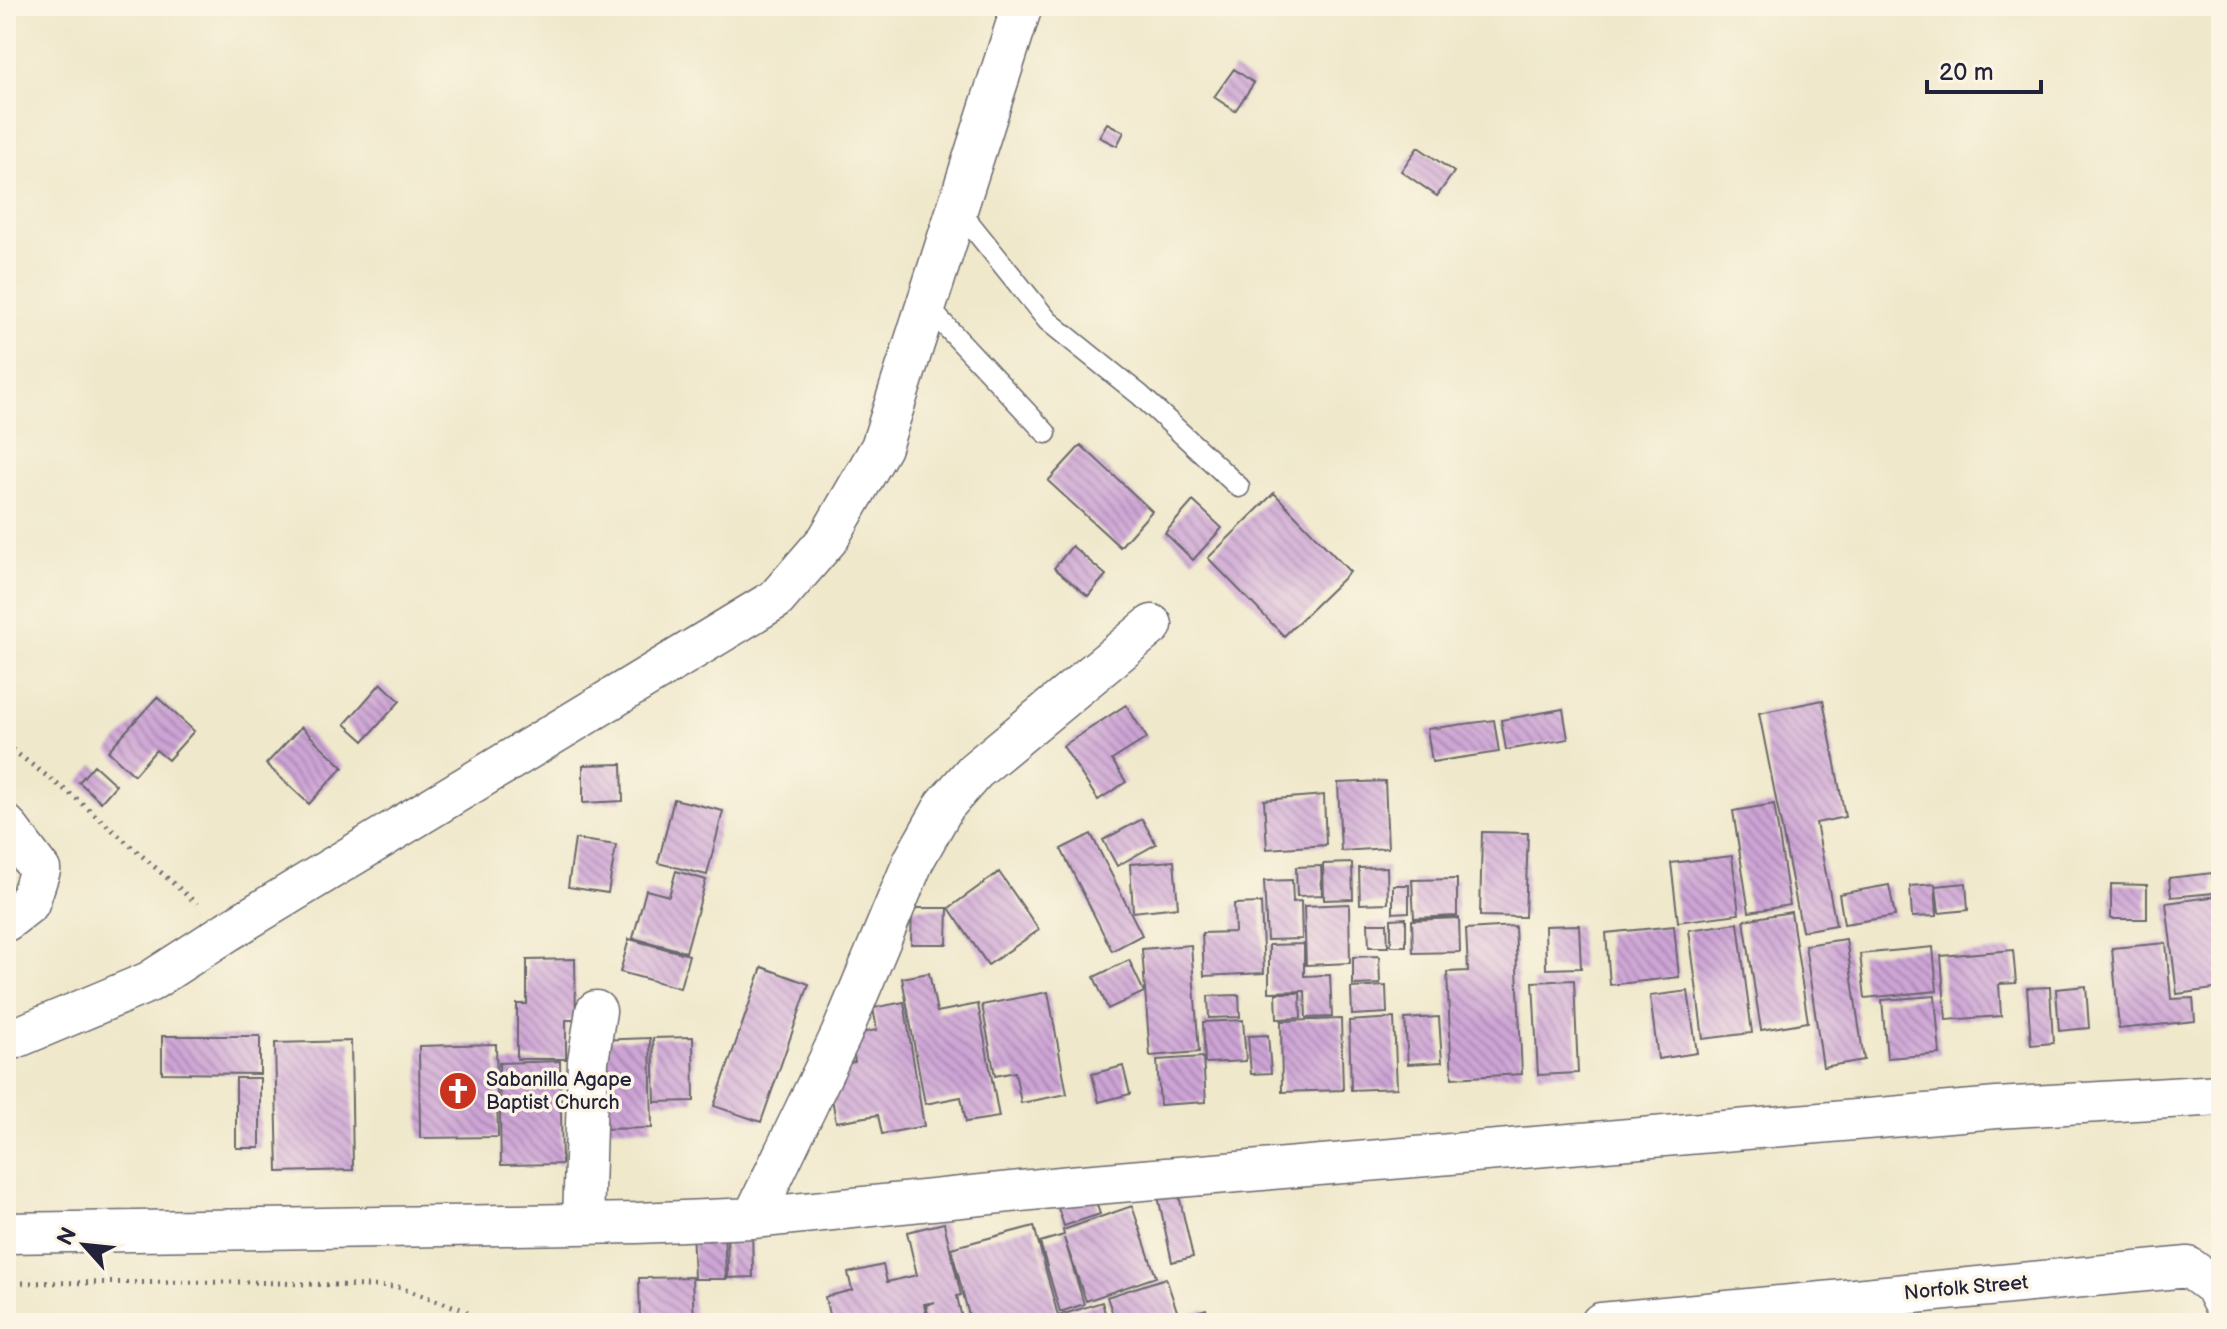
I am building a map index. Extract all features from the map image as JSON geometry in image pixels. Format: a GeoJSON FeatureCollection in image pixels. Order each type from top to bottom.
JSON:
{"type":"FeatureCollection","features":[{"type":"Feature","properties":{"kind":"street"},"geometry":{"type":"LineString","coordinates":[[6,1042],[149,982],[776,599],[828,539],[881,447],[1022,6]]}},
{"type":"Feature","properties":{"kind":"street"},"geometry":{"type":"LineString","coordinates":[[753,1218],[841,1035],[914,860],[945,805],[975,771],[1152,625]]}},
{"type":"Feature","properties":{"kind":"street"},"geometry":{"type":"LineString","coordinates":[[6,825],[40,870],[29,903],[6,921]]}},
{"type":"Feature","properties":{"kind":"street"},"geometry":{"type":"LineString","coordinates":[[583,1222],[588,1061],[596,1011]]}},
{"type":"Feature","properties":{"kind":"street"},"geometry":{"type":"LineString","coordinates":[[6,1233],[637,1223],[753,1218],[1071,1186],[1965,1111],[2221,1095]]}},
{"type":"Feature","properties":{"kind":"street","name":"Norfolk Street"},"geometry":{"type":"LineString","coordinates":[[1601,1323],[1681,1319],[2188,1267],[2214,1286],[2221,1300]]}},
{"type":"Feature","properties":{"kind":"lane"},"geometry":{"type":"LineString","coordinates":[[958,209],[1048,321],[1140,395],[1239,487]]}},
{"type":"Feature","properties":{"kind":"lane"},"geometry":{"type":"LineString","coordinates":[[925,304],[1046,433]]}},
{"type":"Feature","properties":{"kind":"path"},"geometry":{"type":"LineString","coordinates":[[6,745],[77,799],[228,931]]}},
{"type":"Feature","properties":{"kind":"path"},"geometry":{"type":"LineString","coordinates":[[6,1283],[246,1282],[398,1287],[464,1310],[483,1323]]}},
{"type":"Feature","properties":{"kind":"building"},"geometry":{"type":"Polygon","coordinates":[[[1234,69],[1254,83],[1235,111],[1214,97],[1234,69]]]}},
{"type":"Feature","properties":{"kind":"building"},"geometry":{"type":"Polygon","coordinates":[[[1107,123],[1124,132],[1117,146],[1099,137],[1107,123]]]}},
{"type":"Feature","properties":{"kind":"building"},"geometry":{"type":"Polygon","coordinates":[[[1418,147],[1454,172],[1437,196],[1401,171],[1418,147]]]}},
{"type":"Feature","properties":{"kind":"building"},"geometry":{"type":"Polygon","coordinates":[[[1081,445],[1152,511],[1120,547],[1048,481],[1081,445]]]}},
{"type":"Feature","properties":{"kind":"building"},"geometry":{"type":"Polygon","coordinates":[[[1274,493],[1350,572],[1284,636],[1208,558],[1274,493]]]}},
{"type":"Feature","properties":{"kind":"building"},"geometry":{"type":"Polygon","coordinates":[[[1193,501],[1222,528],[1193,560],[1165,533],[1193,501]]]}},
{"type":"Feature","properties":{"kind":"building"},"geometry":{"type":"Polygon","coordinates":[[[1072,546],[1106,575],[1088,596],[1054,568],[1072,546]]]}},
{"type":"Feature","properties":{"kind":"building"},"geometry":{"type":"Polygon","coordinates":[[[381,683],[400,701],[364,741],[345,724],[381,683]]]}},
{"type":"Feature","properties":{"kind":"building"},"geometry":{"type":"Polygon","coordinates":[[[157,697],[194,731],[168,760],[156,750],[134,775],[108,751],[157,697]]]}},
{"type":"Feature","properties":{"kind":"building"},"geometry":{"type":"Polygon","coordinates":[[[1823,700],[1845,817],[1816,823],[1836,925],[1802,931],[1759,713],[1823,700]]]}},
{"type":"Feature","properties":{"kind":"building"},"geometry":{"type":"Polygon","coordinates":[[[1126,705],[1147,738],[1112,760],[1126,782],[1098,800],[1063,746],[1126,705]]]}},
{"type":"Feature","properties":{"kind":"building"},"geometry":{"type":"Polygon","coordinates":[[[1563,709],[1568,739],[1506,750],[1501,720],[1563,709]]]}},
{"type":"Feature","properties":{"kind":"building"},"geometry":{"type":"Polygon","coordinates":[[[1494,720],[1499,752],[1432,762],[1427,729],[1494,720]]]}},
{"type":"Feature","properties":{"kind":"building"},"geometry":{"type":"Polygon","coordinates":[[[301,727],[343,767],[309,804],[266,764],[301,727]]]}},
{"type":"Feature","properties":{"kind":"building"},"geometry":{"type":"Polygon","coordinates":[[[622,764],[623,801],[583,803],[583,765],[622,764]]]}},
{"type":"Feature","properties":{"kind":"building"},"geometry":{"type":"Polygon","coordinates":[[[94,765],[116,785],[101,802],[79,782],[94,765]]]}},
{"type":"Feature","properties":{"kind":"building"},"geometry":{"type":"Polygon","coordinates":[[[1385,781],[1388,848],[1341,851],[1338,783],[1385,781]]]}},
{"type":"Feature","properties":{"kind":"building"},"geometry":{"type":"Polygon","coordinates":[[[1324,795],[1326,845],[1267,849],[1264,800],[1324,795]]]}},
{"type":"Feature","properties":{"kind":"building"},"geometry":{"type":"Polygon","coordinates":[[[674,799],[723,811],[707,875],[658,863],[674,799]]]}},
{"type":"Feature","properties":{"kind":"building"},"geometry":{"type":"Polygon","coordinates":[[[1774,804],[1790,905],[1749,912],[1733,811],[1774,804]]]}},
{"type":"Feature","properties":{"kind":"building"},"geometry":{"type":"Polygon","coordinates":[[[1142,819],[1156,844],[1117,866],[1103,840],[1142,819]]]}},
{"type":"Feature","properties":{"kind":"building"},"geometry":{"type":"Polygon","coordinates":[[[1482,832],[1528,833],[1525,917],[1480,916],[1482,832]]]}},
{"type":"Feature","properties":{"kind":"building"},"geometry":{"type":"Polygon","coordinates":[[[1091,834],[1142,935],[1112,951],[1061,849],[1091,834]]]}},
{"type":"Feature","properties":{"kind":"building"},"geometry":{"type":"Polygon","coordinates":[[[575,839],[616,845],[608,893],[568,887],[575,839]]]}},
{"type":"Feature","properties":{"kind":"building"},"geometry":{"type":"Polygon","coordinates":[[[1732,856],[1739,914],[1678,922],[1671,863],[1732,856]]]}},
{"type":"Feature","properties":{"kind":"building"},"geometry":{"type":"Polygon","coordinates":[[[1174,861],[1178,907],[1133,912],[1130,864],[1174,861]]]}},
{"type":"Feature","properties":{"kind":"building"},"geometry":{"type":"Polygon","coordinates":[[[1352,863],[1353,899],[1324,900],[1323,864],[1352,863]]]}},
{"type":"Feature","properties":{"kind":"building"},"geometry":{"type":"Polygon","coordinates":[[[1321,866],[1322,895],[1297,896],[1296,867],[1321,866]]]}},
{"type":"Feature","properties":{"kind":"building"},"geometry":{"type":"Polygon","coordinates":[[[1387,867],[1388,903],[1360,904],[1359,868],[1387,867]]]}},
{"type":"Feature","properties":{"kind":"building"},"geometry":{"type":"Polygon","coordinates":[[[676,871],[706,880],[686,952],[633,938],[646,890],[669,896],[676,871]]]}},
{"type":"Feature","properties":{"kind":"building"},"geometry":{"type":"Polygon","coordinates":[[[999,872],[1039,930],[988,965],[949,908],[999,872]]]}},
{"type":"Feature","properties":{"kind":"building"},"geometry":{"type":"Polygon","coordinates":[[[2212,873],[2214,893],[2171,897],[2169,878],[2212,873]]]}},
{"type":"Feature","properties":{"kind":"building"},"geometry":{"type":"Polygon","coordinates":[[[1457,879],[1457,916],[1414,918],[1412,880],[1457,879]]]}},
{"type":"Feature","properties":{"kind":"building"},"geometry":{"type":"Polygon","coordinates":[[[1292,880],[1293,902],[1301,901],[1302,939],[1267,940],[1264,881],[1292,880]]]}},
{"type":"Feature","properties":{"kind":"building"},"geometry":{"type":"Polygon","coordinates":[[[1966,883],[1968,910],[1939,913],[1936,886],[1966,883]]]}},
{"type":"Feature","properties":{"kind":"building"},"geometry":{"type":"Polygon","coordinates":[[[1935,884],[1937,916],[1912,917],[1910,886],[1935,884]]]}},
{"type":"Feature","properties":{"kind":"building"},"geometry":{"type":"Polygon","coordinates":[[[2111,884],[2147,885],[2147,919],[2111,919],[2111,884]]]}},
{"type":"Feature","properties":{"kind":"building"},"geometry":{"type":"Polygon","coordinates":[[[1393,885],[1409,885],[1409,912],[1393,913],[1393,885]]]}},
{"type":"Feature","properties":{"kind":"building"},"geometry":{"type":"Polygon","coordinates":[[[1889,885],[1895,916],[1844,924],[1839,894],[1889,885]]]}},
{"type":"Feature","properties":{"kind":"building"},"geometry":{"type":"Polygon","coordinates":[[[2218,896],[2221,988],[2177,994],[2166,903],[2218,896]]]}},
{"type":"Feature","properties":{"kind":"building"},"geometry":{"type":"Polygon","coordinates":[[[1261,903],[1264,973],[1204,976],[1202,933],[1235,932],[1234,904],[1261,903]]]}},
{"type":"Feature","properties":{"kind":"building"},"geometry":{"type":"Polygon","coordinates":[[[1349,904],[1350,963],[1306,965],[1304,906],[1349,904]]]}},
{"type":"Feature","properties":{"kind":"building"},"geometry":{"type":"Polygon","coordinates":[[[912,908],[948,908],[947,944],[911,944],[912,908]]]}},
{"type":"Feature","properties":{"kind":"building"},"geometry":{"type":"Polygon","coordinates":[[[1791,912],[1808,1022],[1761,1030],[1744,920],[1791,912]]]}},
{"type":"Feature","properties":{"kind":"building"},"geometry":{"type":"Polygon","coordinates":[[[1406,918],[1406,946],[1391,946],[1391,919],[1406,918]]]}},
{"type":"Feature","properties":{"kind":"building"},"geometry":{"type":"Polygon","coordinates":[[[1459,918],[1460,952],[1413,953],[1412,920],[1459,918]]]}},
{"type":"Feature","properties":{"kind":"building"},"geometry":{"type":"Polygon","coordinates":[[[1368,923],[1387,923],[1388,947],[1369,947],[1368,923]]]}},
{"type":"Feature","properties":{"kind":"building"},"geometry":{"type":"Polygon","coordinates":[[[1738,923],[1752,1033],[1703,1039],[1689,930],[1738,923]]]}},
{"type":"Feature","properties":{"kind":"building"},"geometry":{"type":"Polygon","coordinates":[[[1579,925],[1581,968],[1546,969],[1545,926],[1579,925]]]}},
{"type":"Feature","properties":{"kind":"building"},"geometry":{"type":"Polygon","coordinates":[[[1515,926],[1522,1074],[1452,1078],[1447,972],[1468,971],[1466,929],[1515,926]]]}},
{"type":"Feature","properties":{"kind":"building"},"geometry":{"type":"Polygon","coordinates":[[[1674,926],[1679,977],[1610,985],[1606,933],[1674,926]]]}},
{"type":"Feature","properties":{"kind":"building"},"geometry":{"type":"Polygon","coordinates":[[[629,939],[689,955],[680,988],[620,972],[629,939]]]}},
{"type":"Feature","properties":{"kind":"building"},"geometry":{"type":"Polygon","coordinates":[[[1846,939],[1864,1060],[1823,1067],[1805,945],[1846,939]]]}},
{"type":"Feature","properties":{"kind":"building"},"geometry":{"type":"Polygon","coordinates":[[[2166,943],[2171,999],[2193,998],[2195,1021],[2119,1029],[2112,948],[2166,943]]]}},
{"type":"Feature","properties":{"kind":"building"},"geometry":{"type":"Polygon","coordinates":[[[1304,944],[1304,976],[1330,975],[1332,1017],[1306,1018],[1305,991],[1269,992],[1269,945],[1304,944]]]}},
{"type":"Feature","properties":{"kind":"building"},"geometry":{"type":"Polygon","coordinates":[[[1191,945],[1199,1052],[1150,1056],[1142,949],[1191,945]]]}},
{"type":"Feature","properties":{"kind":"building"},"geometry":{"type":"Polygon","coordinates":[[[1933,947],[1937,991],[1865,998],[1860,954],[1933,947]]]}},
{"type":"Feature","properties":{"kind":"building"},"geometry":{"type":"Polygon","coordinates":[[[2013,950],[2016,983],[1999,984],[2001,1016],[1946,1020],[1941,956],[2013,950]]]}},
{"type":"Feature","properties":{"kind":"building"},"geometry":{"type":"Polygon","coordinates":[[[1379,956],[1380,984],[1353,985],[1353,957],[1379,956]]]}},
{"type":"Feature","properties":{"kind":"building"},"geometry":{"type":"Polygon","coordinates":[[[575,959],[576,1020],[566,1020],[566,1059],[517,1059],[517,1004],[527,1004],[527,960],[575,959]]]}},
{"type":"Feature","properties":{"kind":"building"},"geometry":{"type":"Polygon","coordinates":[[[1129,960],[1144,992],[1108,1009],[1094,977],[1129,960]]]}},
{"type":"Feature","properties":{"kind":"building"},"geometry":{"type":"Polygon","coordinates":[[[762,967],[809,984],[761,1122],[714,1106],[762,967]]]}},
{"type":"Feature","properties":{"kind":"building"},"geometry":{"type":"Polygon","coordinates":[[[929,973],[937,1012],[978,1004],[999,1117],[966,1122],[961,1097],[925,1104],[902,978],[929,973]]]}},
{"type":"Feature","properties":{"kind":"building"},"geometry":{"type":"Polygon","coordinates":[[[1574,980],[1578,1073],[1538,1075],[1533,982],[1574,980]]]}},
{"type":"Feature","properties":{"kind":"building"},"geometry":{"type":"Polygon","coordinates":[[[1386,986],[1387,1013],[1352,1015],[1351,988],[1386,986]]]}},
{"type":"Feature","properties":{"kind":"building"},"geometry":{"type":"Polygon","coordinates":[[[2086,986],[2089,1028],[2059,1031],[2056,989],[2086,986]]]}},
{"type":"Feature","properties":{"kind":"building"},"geometry":{"type":"Polygon","coordinates":[[[2050,987],[2053,1043],[2031,1045],[2027,988],[2050,987]]]}},
{"type":"Feature","properties":{"kind":"building"},"geometry":{"type":"Polygon","coordinates":[[[1688,991],[1697,1053],[1658,1059],[1650,996],[1688,991]]]}},
{"type":"Feature","properties":{"kind":"building"},"geometry":{"type":"Polygon","coordinates":[[[1048,992],[1067,1094],[1021,1103],[1015,1072],[995,1076],[982,1005],[1048,992]]]}},
{"type":"Feature","properties":{"kind":"building"},"geometry":{"type":"Polygon","coordinates":[[[1276,993],[1300,993],[1301,1018],[1277,1019],[1276,993]]]}},
{"type":"Feature","properties":{"kind":"building"},"geometry":{"type":"Polygon","coordinates":[[[1239,995],[1240,1017],[1209,1018],[1208,996],[1239,995]]]}},
{"type":"Feature","properties":{"kind":"building"},"geometry":{"type":"Polygon","coordinates":[[[1935,996],[1940,1054],[1887,1058],[1882,1000],[1935,996]]]}},
{"type":"Feature","properties":{"kind":"building"},"geometry":{"type":"Polygon","coordinates":[[[904,1002],[924,1126],[882,1134],[878,1115],[836,1122],[827,1067],[855,1062],[851,1035],[877,1030],[873,1008],[904,1002]]]}},
{"type":"Feature","properties":{"kind":"building"},"geometry":{"type":"Polygon","coordinates":[[[1439,1017],[1442,1062],[1408,1064],[1405,1019],[1439,1017]]]}},
{"type":"Feature","properties":{"kind":"building"},"geometry":{"type":"Polygon","coordinates":[[[1394,1018],[1397,1088],[1351,1090],[1349,1021],[1394,1018]]]}},
{"type":"Feature","properties":{"kind":"building"},"geometry":{"type":"Polygon","coordinates":[[[1341,1019],[1343,1090],[1282,1092],[1281,1021],[1341,1019]]]}},
{"type":"Feature","properties":{"kind":"building"},"geometry":{"type":"Polygon","coordinates":[[[1243,1020],[1246,1061],[1205,1063],[1203,1022],[1243,1020]]]}},
{"type":"Feature","properties":{"kind":"building"},"geometry":{"type":"Polygon","coordinates":[[[1268,1035],[1271,1073],[1251,1074],[1248,1036],[1268,1035]]]}},
{"type":"Feature","properties":{"kind":"building"},"geometry":{"type":"Polygon","coordinates":[[[162,1036],[260,1036],[260,1074],[162,1073],[162,1036]]]}},
{"type":"Feature","properties":{"kind":"building"},"geometry":{"type":"Polygon","coordinates":[[[693,1037],[694,1101],[655,1102],[653,1038],[693,1037]]]}},
{"type":"Feature","properties":{"kind":"building"},"geometry":{"type":"Polygon","coordinates":[[[650,1038],[652,1128],[599,1129],[597,1040],[650,1038]]]}},
{"type":"Feature","properties":{"kind":"building"},"geometry":{"type":"Polygon","coordinates":[[[351,1041],[353,1170],[278,1172],[275,1043],[351,1041]]]}},
{"type":"Feature","properties":{"kind":"building","name":"Sabanilla Agape Baptist Church"},"geometry":{"type":"Polygon","coordinates":[[[496,1044],[498,1137],[420,1138],[419,1046],[496,1044]]]}},
{"type":"Feature","properties":{"kind":"building"},"geometry":{"type":"Polygon","coordinates":[[[1203,1057],[1206,1102],[1160,1105],[1157,1060],[1203,1057]]]}},
{"type":"Feature","properties":{"kind":"building"},"geometry":{"type":"Polygon","coordinates":[[[560,1061],[562,1164],[501,1165],[499,1063],[560,1061]]]}},
{"type":"Feature","properties":{"kind":"building"},"geometry":{"type":"Polygon","coordinates":[[[1123,1066],[1130,1094],[1099,1102],[1092,1074],[1123,1066]]]}},
{"type":"Feature","properties":{"kind":"building"},"geometry":{"type":"Polygon","coordinates":[[[236,1078],[260,1078],[260,1148],[236,1148],[236,1078]]]}},
{"type":"Feature","properties":{"kind":"building"},"geometry":{"type":"Polygon","coordinates":[[[1178,1191],[1193,1257],[1172,1262],[1158,1196],[1178,1191]]]}},
{"type":"Feature","properties":{"kind":"building"},"geometry":{"type":"Polygon","coordinates":[[[1094,1196],[1100,1214],[1064,1226],[1058,1208],[1094,1196]]]}},
{"type":"Feature","properties":{"kind":"building"},"geometry":{"type":"Polygon","coordinates":[[[1132,1206],[1156,1277],[1086,1301],[1064,1238],[1084,1304],[1060,1312],[1040,1242],[1064,1235],[1063,1230],[1132,1206]]]}},
{"type":"Feature","properties":{"kind":"building"},"geometry":{"type":"Polygon","coordinates":[[[944,1223],[961,1295],[957,1296],[963,1323],[930,1323],[926,1305],[935,1302],[924,1304],[928,1323],[831,1323],[825,1297],[852,1290],[848,1273],[883,1265],[887,1282],[917,1275],[907,1232],[944,1223]]]}},
{"type":"Feature","properties":{"kind":"building"},"geometry":{"type":"Polygon","coordinates":[[[752,1224],[753,1277],[728,1278],[727,1226],[752,1224]]]}},
{"type":"Feature","properties":{"kind":"building"},"geometry":{"type":"Polygon","coordinates":[[[724,1225],[726,1279],[694,1279],[692,1226],[724,1225]]]}},
{"type":"Feature","properties":{"kind":"building"},"geometry":{"type":"Polygon","coordinates":[[[1034,1226],[1058,1316],[1102,1302],[1108,1323],[1053,1323],[1050,1315],[1051,1323],[971,1323],[951,1248],[1034,1226]]]}},
{"type":"Feature","properties":{"kind":"building"},"geometry":{"type":"Polygon","coordinates":[[[692,1277],[694,1323],[640,1323],[639,1278],[692,1277]]]}},
{"type":"Feature","properties":{"kind":"building"},"geometry":{"type":"Polygon","coordinates":[[[1166,1278],[1181,1323],[1116,1323],[1107,1297],[1166,1278]]]}},
{"type":"Feature","properties":{"kind":"building"},"geometry":{"type":"Polygon","coordinates":[[[1206,1309],[1211,1323],[1186,1323],[1184,1316],[1206,1309]]]}},
{"type":"Feature","properties":{"kind":"place","name":"Sabanilla Agape Baptist Church"},"geometry":{"type":"Point","coordinates":[458,1091]}}]}
